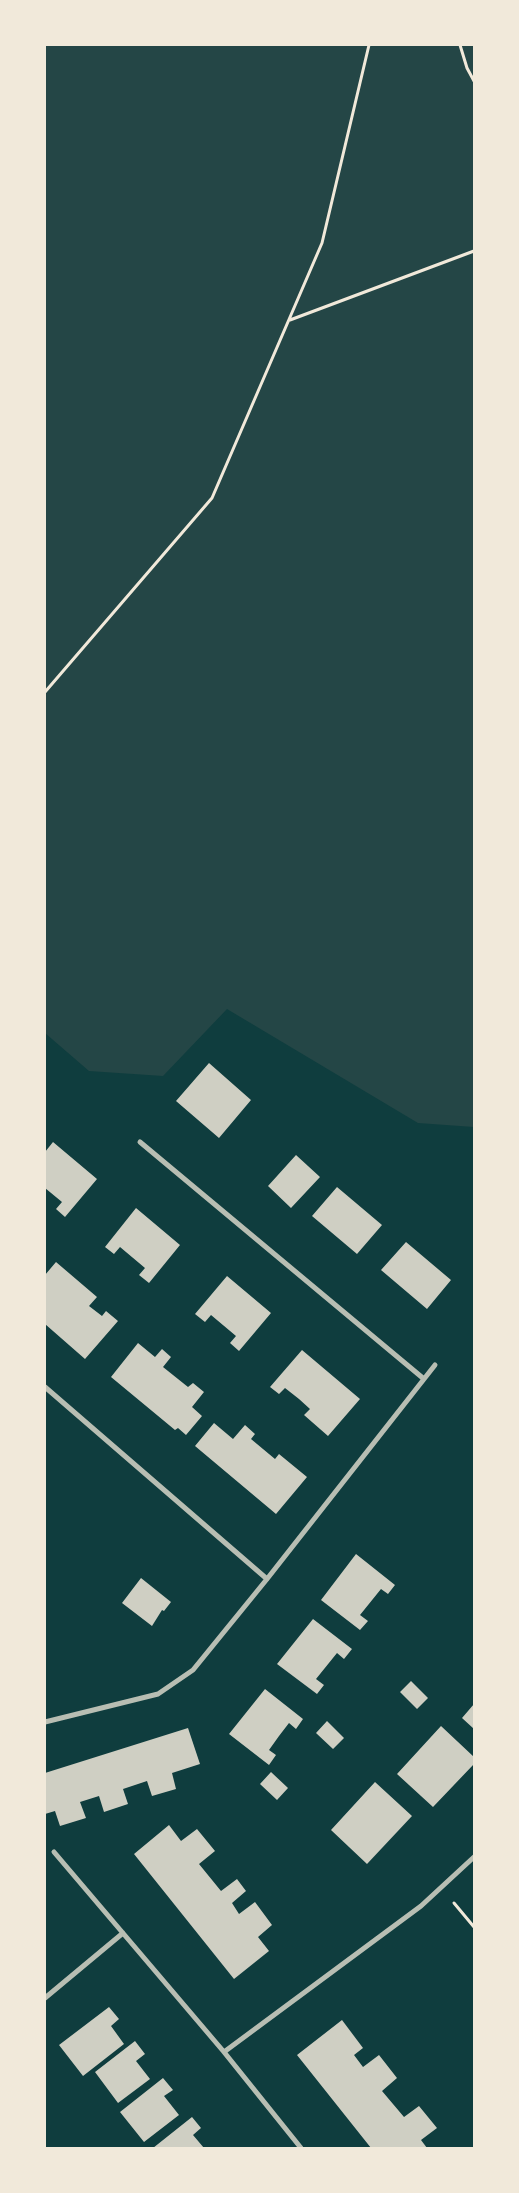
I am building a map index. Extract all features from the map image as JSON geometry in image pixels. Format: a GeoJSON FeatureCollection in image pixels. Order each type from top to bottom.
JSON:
{"type":"FeatureCollection","features":[{"type":"Feature","properties":{"kind":"street"},"geometry":{"type":"LineString","coordinates":[[140,1142],[424,1378]]}},
{"type":"Feature","properties":{"kind":"street"},"geometry":{"type":"LineString","coordinates":[[45,1722],[158,1694],[194,1670],[435,1365]]}},
{"type":"Feature","properties":{"kind":"street"},"geometry":{"type":"LineString","coordinates":[[45,1387],[267,1579]]}},
{"type":"Feature","properties":{"kind":"street"},"geometry":{"type":"LineString","coordinates":[[54,1852],[224,2052],[301,2148]]}},
{"type":"Feature","properties":{"kind":"street"},"geometry":{"type":"LineString","coordinates":[[224,2052],[421,1906],[474,1857]]}},
{"type":"Feature","properties":{"kind":"street"},"geometry":{"type":"LineString","coordinates":[[45,1998],[123,1933]]}},
{"type":"Feature","properties":{"kind":"path"},"geometry":{"type":"LineString","coordinates":[[45,692],[212,498],[322,243],[369,45]]}},
{"type":"Feature","properties":{"kind":"path"},"geometry":{"type":"LineString","coordinates":[[460,45],[467,68],[474,81]]}},
{"type":"Feature","properties":{"kind":"path"},"geometry":{"type":"LineString","coordinates":[[289,320],[474,251]]}},
{"type":"Feature","properties":{"kind":"path"},"geometry":{"type":"LineString","coordinates":[[442,1887],[474,1927]]}},
{"type":"Feature","properties":{"kind":"shaded area"},"geometry":{"type":"Polygon","coordinates":[[[45,45],[474,45],[474,1127],[418,1123],[227,1009],[163,1076],[89,1071],[45,1033],[45,45]]]}},
{"type":"Feature","properties":{"kind":"building"},"geometry":{"type":"Polygon","coordinates":[[[209,1063],[251,1100],[219,1138],[176,1101],[209,1063]]]}},
{"type":"Feature","properties":{"kind":"building"},"geometry":{"type":"Polygon","coordinates":[[[53,1142],[97,1179],[65,1217],[56,1209],[62,1202],[45,1188],[45,1152],[53,1142]]]}},
{"type":"Feature","properties":{"kind":"building"},"geometry":{"type":"Polygon","coordinates":[[[296,1155],[320,1177],[291,1208],[268,1186],[296,1155]]]}},
{"type":"Feature","properties":{"kind":"building"},"geometry":{"type":"Polygon","coordinates":[[[337,1187],[382,1225],[357,1254],[312,1216],[337,1187]]]}},
{"type":"Feature","properties":{"kind":"building"},"geometry":{"type":"Polygon","coordinates":[[[136,1208],[180,1245],[149,1283],[139,1275],[145,1268],[120,1247],[114,1254],[105,1247],[136,1208]]]}},
{"type":"Feature","properties":{"kind":"building"},"geometry":{"type":"Polygon","coordinates":[[[406,1242],[451,1280],[427,1309],[381,1270],[406,1242]]]}},
{"type":"Feature","properties":{"kind":"building"},"geometry":{"type":"Polygon","coordinates":[[[56,1262],[97,1297],[89,1306],[102,1316],[106,1311],[118,1321],[85,1359],[45,1324],[45,1275],[56,1262]]]}},
{"type":"Feature","properties":{"kind":"building"},"geometry":{"type":"Polygon","coordinates":[[[227,1276],[271,1313],[239,1351],[230,1343],[236,1336],[211,1315],[205,1322],[195,1314],[227,1276]]]}},
{"type":"Feature","properties":{"kind":"building"},"geometry":{"type":"Polygon","coordinates":[[[138,1343],[155,1357],[162,1349],[171,1357],[163,1367],[188,1387],[193,1383],[204,1392],[192,1407],[202,1416],[186,1435],[178,1428],[175,1430],[111,1377],[138,1343]]]}},
{"type":"Feature","properties":{"kind":"building"},"geometry":{"type":"Polygon","coordinates":[[[302,1350],[360,1399],[328,1436],[304,1415],[310,1409],[299,1399],[285,1388],[279,1394],[270,1387],[302,1350]]]}},
{"type":"Feature","properties":{"kind":"building"},"geometry":{"type":"Polygon","coordinates":[[[214,1423],[233,1439],[245,1425],[255,1434],[251,1439],[275,1459],[279,1454],[307,1477],[276,1514],[195,1446],[214,1423]]]}},
{"type":"Feature","properties":{"kind":"building"},"geometry":{"type":"Polygon","coordinates":[[[356,1554],[395,1585],[388,1594],[381,1589],[360,1615],[368,1621],[360,1630],[321,1600],[356,1554]]]}},
{"type":"Feature","properties":{"kind":"building"},"geometry":{"type":"Polygon","coordinates":[[[141,1578],[171,1602],[164,1611],[162,1610],[152,1626],[122,1603],[141,1578]]]}},
{"type":"Feature","properties":{"kind":"building"},"geometry":{"type":"Polygon","coordinates":[[[313,1619],[352,1649],[344,1659],[337,1653],[316,1679],[324,1685],[317,1694],[277,1664],[313,1619]]]}},
{"type":"Feature","properties":{"kind":"building"},"geometry":{"type":"Polygon","coordinates":[[[411,1681],[428,1698],[417,1709],[400,1692],[411,1681]]]}},
{"type":"Feature","properties":{"kind":"building"},"geometry":{"type":"Polygon","coordinates":[[[265,1689],[303,1719],[296,1729],[289,1723],[279,1736],[269,1750],[276,1755],[269,1765],[229,1734],[265,1689]]]}},
{"type":"Feature","properties":{"kind":"building"},"geometry":{"type":"Polygon","coordinates":[[[474,1704],[474,1729],[462,1718],[474,1704]]]}},
{"type":"Feature","properties":{"kind":"building"},"geometry":{"type":"Polygon","coordinates":[[[327,1721],[344,1738],[333,1749],[316,1733],[327,1721]]]}},
{"type":"Feature","properties":{"kind":"building"},"geometry":{"type":"Polygon","coordinates":[[[441,1726],[474,1757],[474,1764],[433,1807],[397,1774],[441,1726]]]}},
{"type":"Feature","properties":{"kind":"building"},"geometry":{"type":"Polygon","coordinates":[[[188,1728],[200,1764],[172,1773],[176,1789],[152,1796],[147,1781],[123,1789],[128,1804],[104,1812],[99,1796],[80,1802],[86,1818],[60,1826],[55,1811],[45,1814],[45,1773],[188,1728]]]}},
{"type":"Feature","properties":{"kind":"building"},"geometry":{"type":"Polygon","coordinates":[[[271,1772],[288,1788],[277,1800],[260,1784],[271,1772]]]}},
{"type":"Feature","properties":{"kind":"building"},"geometry":{"type":"Polygon","coordinates":[[[375,1782],[412,1816],[367,1864],[331,1830],[375,1782]]]}},
{"type":"Feature","properties":{"kind":"building"},"geometry":{"type":"Polygon","coordinates":[[[169,1825],[181,1841],[197,1829],[215,1851],[199,1864],[221,1891],[237,1879],[246,1891],[232,1903],[239,1914],[255,1902],[272,1925],[258,1937],[269,1951],[234,1979],[134,1854],[169,1825]]]}},
{"type":"Feature","properties":{"kind":"building"},"geometry":{"type":"Polygon","coordinates":[[[109,2007],[119,2019],[111,2026],[124,2044],[83,2076],[59,2045],[109,2007]]]}},
{"type":"Feature","properties":{"kind":"building"},"geometry":{"type":"Polygon","coordinates":[[[342,2020],[363,2048],[354,2055],[363,2067],[379,2055],[397,2078],[382,2091],[404,2117],[419,2106],[437,2128],[421,2140],[427,2148],[371,2148],[297,2055],[342,2020]]]}},
{"type":"Feature","properties":{"kind":"building"},"geometry":{"type":"Polygon","coordinates":[[[135,2041],[145,2054],[136,2061],[150,2079],[118,2103],[95,2072],[135,2041]]]}},
{"type":"Feature","properties":{"kind":"building"},"geometry":{"type":"Polygon","coordinates":[[[163,2078],[173,2090],[164,2096],[179,2115],[144,2142],[120,2112],[163,2078]]]}},
{"type":"Feature","properties":{"kind":"building"},"geometry":{"type":"Polygon","coordinates":[[[192,2117],[201,2128],[193,2135],[204,2148],[153,2148],[192,2117]]]}}]}
